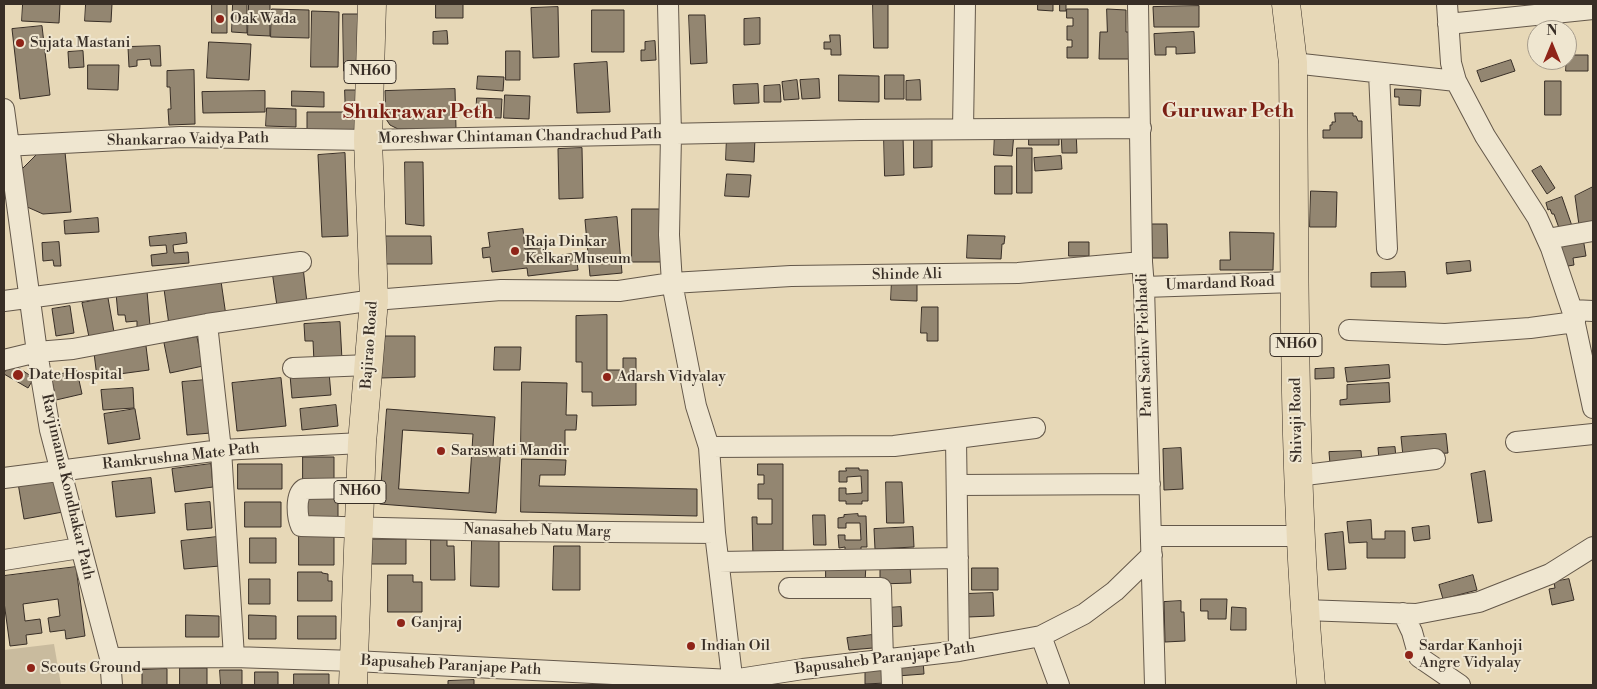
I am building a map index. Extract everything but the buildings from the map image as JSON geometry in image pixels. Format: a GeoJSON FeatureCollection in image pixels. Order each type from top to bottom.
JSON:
{"type":"FeatureCollection","features":[{"type":"Feature","properties":{"kind":"highway","name":"Bajirao Road"},"geometry":{"type":"LineString","coordinates":[[353,673],[362,443],[374,300],[368,140],[372,4]]}},
{"type":"Feature","properties":{"kind":"highway","name":"Shivaji Road"},"geometry":{"type":"LineString","coordinates":[[1286,4],[1293,62],[1297,476],[1304,610],[1311,685]]}},
{"type":"Feature","properties":{"kind":"street"},"geometry":{"type":"LineString","coordinates":[[668,4],[672,135],[670,235],[672,283],[696,406],[709,447],[715,533],[732,683]]}},
{"type":"Feature","properties":{"kind":"street"},"geometry":{"type":"LineString","coordinates":[[963,129],[965,4]]}},
{"type":"Feature","properties":{"kind":"street","name":"Pant Sachiv Pichhadi"},"geometry":{"type":"LineString","coordinates":[[1138,4],[1142,262],[1155,685]]}},
{"type":"Feature","properties":{"kind":"street"},"geometry":{"type":"LineString","coordinates":[[1447,4],[1451,63],[1456,81],[1485,136],[1536,217],[1547,239],[1574,316],[1593,408]]}},
{"type":"Feature","properties":{"kind":"street"},"geometry":{"type":"LineString","coordinates":[[1448,24],[1593,9]]}},
{"type":"Feature","properties":{"kind":"street"},"geometry":{"type":"LineString","coordinates":[[1293,62],[1456,81]]}},
{"type":"Feature","properties":{"kind":"street"},"geometry":{"type":"LineString","coordinates":[[1379,73],[1387,249]]}},
{"type":"Feature","properties":{"kind":"street","name":"Ravjimama Kondhakar Path"},"geometry":{"type":"LineString","coordinates":[[4,109],[6,146],[13,168],[37,352],[50,430],[110,658],[112,685]]}},
{"type":"Feature","properties":{"kind":"street","name":"Moreshwar Chintaman Chandrachud Path"},"geometry":{"type":"LineString","coordinates":[[368,140],[963,129],[1141,128]]}},
{"type":"Feature","properties":{"kind":"street","name":"Shankarrao Vaidya Path"},"geometry":{"type":"LineString","coordinates":[[6,146],[180,137],[368,140]]}},
{"type":"Feature","properties":{"kind":"street"},"geometry":{"type":"LineString","coordinates":[[1547,239],[1593,231]]}},
{"type":"Feature","properties":{"kind":"street"},"geometry":{"type":"LineString","coordinates":[[4,301],[301,262]]}},
{"type":"Feature","properties":{"kind":"street","name":"Shinde Ali"},"geometry":{"type":"LineString","coordinates":[[4,360],[37,352],[73,348],[207,324],[374,300],[501,290],[619,291],[672,283],[791,276],[1018,274],[1142,262]]}},
{"type":"Feature","properties":{"kind":"street","name":"Umardand Road"},"geometry":{"type":"LineString","coordinates":[[1144,287],[1295,282]]}},
{"type":"Feature","properties":{"kind":"street"},"geometry":{"type":"LineString","coordinates":[[1349,330],[1445,334],[1530,328],[1593,310]]}},
{"type":"Feature","properties":{"kind":"street"},"geometry":{"type":"LineString","coordinates":[[207,324],[222,450],[234,657]]}},
{"type":"Feature","properties":{"kind":"street"},"geometry":{"type":"LineString","coordinates":[[293,368],[369,365]]}},
{"type":"Feature","properties":{"kind":"street"},"geometry":{"type":"LineString","coordinates":[[709,447],[894,446],[1035,428]]}},
{"type":"Feature","properties":{"kind":"street"},"geometry":{"type":"LineString","coordinates":[[1516,442],[1593,434]]}},
{"type":"Feature","properties":{"kind":"street"},"geometry":{"type":"LineString","coordinates":[[956,439],[959,651]]}},
{"type":"Feature","properties":{"kind":"street","name":"Ramkrushna Mate Path"},"geometry":{"type":"LineString","coordinates":[[4,478],[222,450],[362,443]]}},
{"type":"Feature","properties":{"kind":"street"},"geometry":{"type":"LineString","coordinates":[[1297,476],[1435,459]]}},
{"type":"Feature","properties":{"kind":"street"},"geometry":{"type":"LineString","coordinates":[[957,485],[1150,484]]}},
{"type":"Feature","properties":{"kind":"street","name":"Nanasaheb Natu Marg"},"geometry":{"type":"LineString","coordinates":[[360,488],[304,489],[300,491],[298,496],[301,526],[505,532],[715,533]]}},
{"type":"Feature","properties":{"kind":"street"},"geometry":{"type":"LineString","coordinates":[[1152,546],[1301,536]]}},
{"type":"Feature","properties":{"kind":"street","name":"Bapusaheb Paranjape Path"},"geometry":{"type":"LineString","coordinates":[[110,658],[234,657],[353,673],[732,683],[789,678],[887,660],[959,651],[1041,636],[1084,614],[1115,591],[1152,546]]}},
{"type":"Feature","properties":{"kind":"street"},"geometry":{"type":"LineString","coordinates":[[1304,610],[1416,614],[1479,602],[1550,574],[1593,547]]}},
{"type":"Feature","properties":{"kind":"street"},"geometry":{"type":"LineString","coordinates":[[4,560],[80,548]]}},
{"type":"Feature","properties":{"kind":"street"},"geometry":{"type":"LineString","coordinates":[[719,562],[958,558]]}},
{"type":"Feature","properties":{"kind":"street"},"geometry":{"type":"LineString","coordinates":[[789,588],[881,588],[887,660],[892,685]]}},
{"type":"Feature","properties":{"kind":"street"},"geometry":{"type":"LineString","coordinates":[[1403,613],[1412,632],[1419,657],[1460,685]]}},
{"type":"Feature","properties":{"kind":"street"},"geometry":{"type":"LineString","coordinates":[[1041,636],[1059,685]]}},
{"type":"Feature","properties":{"kind":"shaded area","name":"Scouts Ground"},"geometry":{"type":"Polygon","coordinates":[[[54,644],[61,685],[4,685],[4,650],[54,644]]]}},
{"type":"Feature","properties":{"kind":"place","name":"Oak Wada"},"geometry":{"type":"Point","coordinates":[220,19]}},
{"type":"Feature","properties":{"kind":"place","name":"Sujata Mastani"},"geometry":{"type":"Point","coordinates":[20,43]}},
{"type":"Feature","properties":{"kind":"place","name":"Raja Dinkar Kelkar Museum"},"geometry":{"type":"Point","coordinates":[515,251]}},
{"type":"Feature","properties":{"kind":"place","name":"Date Hospital"},"geometry":{"type":"Point","coordinates":[18,375]}},
{"type":"Feature","properties":{"kind":"place","name":"Adarsh Vidyalay"},"geometry":{"type":"Point","coordinates":[607,377]}},
{"type":"Feature","properties":{"kind":"place","name":"Saraswati Mandir"},"geometry":{"type":"Point","coordinates":[441,451]}},
{"type":"Feature","properties":{"kind":"place","name":"Ganjraj"},"geometry":{"type":"Point","coordinates":[401,623]}},
{"type":"Feature","properties":{"kind":"place","name":"Indian Oil"},"geometry":{"type":"Point","coordinates":[691,646]}},
{"type":"Feature","properties":{"kind":"place","name":"Sardar Kanhoji Angre Vidyalay"},"geometry":{"type":"Point","coordinates":[1409,655]}},
{"type":"Feature","properties":{"kind":"place","name":"Scouts Ground"},"geometry":{"type":"Point","coordinates":[31,668]}},
{"type":"Feature","properties":{"kind":"district","name":"Guruwar Peth"},"geometry":{"type":"Point","coordinates":[1228,112]}},
{"type":"Feature","properties":{"kind":"district","name":"Shukrawar Peth"},"geometry":{"type":"Point","coordinates":[418,113]}}]}
